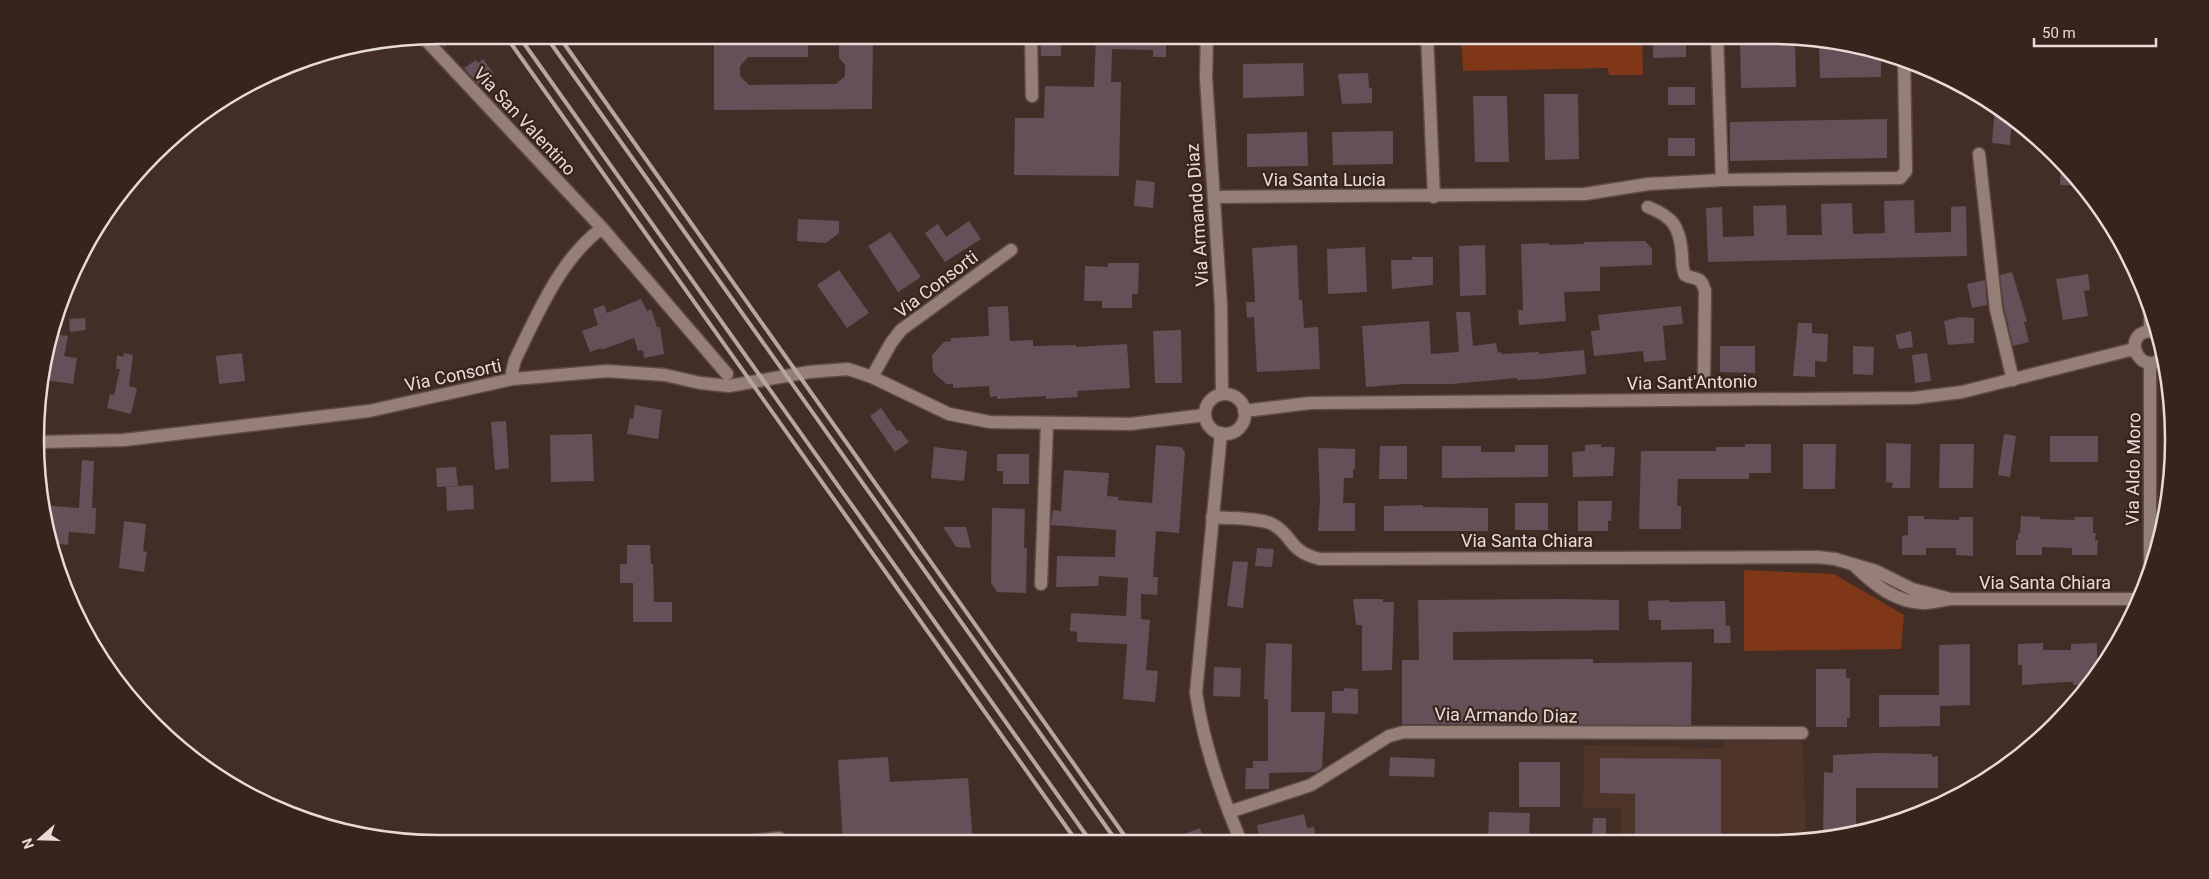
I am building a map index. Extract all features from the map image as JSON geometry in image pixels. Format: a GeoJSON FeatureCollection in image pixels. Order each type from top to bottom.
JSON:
{"type":"FeatureCollection","features":[{"type":"Feature","properties":{"kind":"street","name":"Via San Valentino"},"geometry":{"type":"LineString","coordinates":[[430,44],[602,228],[727,374]]}},
{"type":"Feature","properties":{"kind":"street"},"geometry":{"type":"LineString","coordinates":[[1031,44],[1032,96]]}},
{"type":"Feature","properties":{"kind":"street","name":"Via Armando Diaz"},"geometry":{"type":"LineString","coordinates":[[1207,44],[1206,78],[1221,306],[1222,394]]}},
{"type":"Feature","properties":{"kind":"street"},"geometry":{"type":"LineString","coordinates":[[1426,44],[1434,197]]}},
{"type":"Feature","properties":{"kind":"street"},"geometry":{"type":"LineString","coordinates":[[1717,44],[1722,180]]}},
{"type":"Feature","properties":{"kind":"street","name":"Via Santa Lucia"},"geometry":{"type":"LineString","coordinates":[[1214,197],[1434,197],[1585,194],[1622,187],[1722,180],[1903,176],[1906,171],[1904,68]]}},
{"type":"Feature","properties":{"kind":"street"},"geometry":{"type":"LineString","coordinates":[[1979,154],[1996,309],[2013,380]]}},
{"type":"Feature","properties":{"kind":"street"},"geometry":{"type":"LineString","coordinates":[[1648,207],[1661,212],[1671,220],[1681,237],[1682,270],[1684,275],[1696,278],[1703,284],[1705,291],[1704,374]]}},
{"type":"Feature","properties":{"kind":"street"},"geometry":{"type":"LineString","coordinates":[[514,380],[512,372],[515,360],[548,290],[571,260],[602,228]]}},
{"type":"Feature","properties":{"kind":"street","name":"Via Consorti"},"geometry":{"type":"LineString","coordinates":[[872,377],[901,330],[1011,250]]}},
{"type":"Feature","properties":{"kind":"street"},"geometry":{"type":"LineString","coordinates":[[2151,333],[2142,333],[2136,340],[2134,349],[2142,361],[2150,363],[2158,361]]}},
{"type":"Feature","properties":{"kind":"street","name":"Via Sant'Antonio"},"geometry":{"type":"LineString","coordinates":[[1244,411],[1310,403],[1914,398],[1962,392],[2134,349]]}},
{"type":"Feature","properties":{"kind":"street","name":"Via Aldo Moro"},"geometry":{"type":"LineString","coordinates":[[2150,363],[2150,548]]}},
{"type":"Feature","properties":{"kind":"street","name":"Via Consorti"},"geometry":{"type":"LineString","coordinates":[[44,442],[124,440],[369,411],[514,380],[597,372],[638,372],[728,386],[810,372],[848,369],[872,377],[927,404],[966,418],[990,422],[1130,424],[1205,415]]}},
{"type":"Feature","properties":{"kind":"street"},"geometry":{"type":"LineString","coordinates":[[1222,394],[1234,396],[1241,402],[1244,411],[1244,420],[1238,428],[1230,433],[1221,433],[1213,430],[1205,415],[1210,400],[1222,394]]}},
{"type":"Feature","properties":{"kind":"street"},"geometry":{"type":"LineString","coordinates":[[1041,584],[1047,424]]}},
{"type":"Feature","properties":{"kind":"street"},"geometry":{"type":"LineString","coordinates":[[1221,433],[1196,694],[1201,728],[1216,778],[1238,835]]}},
{"type":"Feature","properties":{"kind":"street","name":"Via Santa Chiara"},"geometry":{"type":"LineString","coordinates":[[1212,517],[1272,524],[1282,531],[1293,546],[1304,554],[1320,558],[1817,557],[1835,559],[1855,566],[1871,582],[1889,594],[1924,603],[1951,598],[2131,599]]}},
{"type":"Feature","properties":{"kind":"street","name":"Via Armando Diaz"},"geometry":{"type":"LineString","coordinates":[[1229,812],[1311,785],[1383,739],[1404,732],[1802,734]]}},
{"type":"Feature","properties":{"kind":"shaded area"},"geometry":{"type":"Polygon","coordinates":[[[1462,44],[1642,44],[1643,75],[1609,75],[1608,68],[1463,71],[1462,44]]]}},
{"type":"Feature","properties":{"kind":"shaded area"},"geometry":{"type":"Polygon","coordinates":[[[1744,570],[1834,574],[1904,615],[1901,649],[1744,651],[1744,570]]]}},
{"type":"Feature","properties":{"kind":"shaded area"},"geometry":{"type":"Polygon","coordinates":[[[1724,742],[1803,742],[1806,833],[1621,835],[1621,809],[1583,808],[1584,745],[1723,748],[1724,742]]]}},
{"type":"Feature","properties":{"kind":"building"},"geometry":{"type":"Polygon","coordinates":[[[714,44],[808,44],[808,57],[748,57],[740,66],[740,76],[749,85],[836,84],[845,76],[845,65],[839,58],[839,44],[873,44],[872,109],[714,110],[714,44]]]}},
{"type":"Feature","properties":{"kind":"building"},"geometry":{"type":"Polygon","coordinates":[[[1040,44],[1061,44],[1061,56],[1041,56],[1040,44]]]}},
{"type":"Feature","properties":{"kind":"building"},"geometry":{"type":"Polygon","coordinates":[[[1096,44],[1166,44],[1166,57],[1153,57],[1153,50],[1112,49],[1111,82],[1121,82],[1119,176],[1014,175],[1015,118],[1044,118],[1045,86],[1094,87],[1096,44]]]}},
{"type":"Feature","properties":{"kind":"building"},"geometry":{"type":"Polygon","coordinates":[[[1653,44],[1686,44],[1686,57],[1653,58],[1653,44]]]}},
{"type":"Feature","properties":{"kind":"building"},"geometry":{"type":"Polygon","coordinates":[[[1740,44],[1795,45],[1796,87],[1741,88],[1740,44]]]}},
{"type":"Feature","properties":{"kind":"building"},"geometry":{"type":"Polygon","coordinates":[[[1819,47],[1847,51],[1881,60],[1881,77],[1820,78],[1819,47]]]}},
{"type":"Feature","properties":{"kind":"building"},"geometry":{"type":"Polygon","coordinates":[[[483,59],[494,74],[479,85],[464,68],[476,60],[478,63],[483,59]]]}},
{"type":"Feature","properties":{"kind":"building"},"geometry":{"type":"Polygon","coordinates":[[[1303,63],[1304,96],[1243,98],[1243,64],[1303,63]]]}},
{"type":"Feature","properties":{"kind":"building"},"geometry":{"type":"Polygon","coordinates":[[[1368,73],[1369,88],[1372,88],[1372,103],[1342,104],[1338,74],[1368,73]]]}},
{"type":"Feature","properties":{"kind":"building"},"geometry":{"type":"Polygon","coordinates":[[[1668,87],[1695,87],[1695,105],[1668,105],[1668,87]]]}},
{"type":"Feature","properties":{"kind":"building"},"geometry":{"type":"Polygon","coordinates":[[[1544,94],[1578,94],[1579,159],[1545,160],[1544,94]]]}},
{"type":"Feature","properties":{"kind":"building"},"geometry":{"type":"Polygon","coordinates":[[[1473,96],[1507,96],[1509,162],[1475,162],[1473,96]]]}},
{"type":"Feature","properties":{"kind":"building"},"geometry":{"type":"Polygon","coordinates":[[[1994,114],[2011,127],[2010,145],[1992,143],[1994,114]]]}},
{"type":"Feature","properties":{"kind":"building"},"geometry":{"type":"Polygon","coordinates":[[[1887,119],[1887,158],[1730,161],[1730,122],[1887,119]]]}},
{"type":"Feature","properties":{"kind":"building"},"geometry":{"type":"Polygon","coordinates":[[[1393,131],[1393,164],[1333,165],[1332,132],[1393,131]]]}},
{"type":"Feature","properties":{"kind":"building"},"geometry":{"type":"Polygon","coordinates":[[[1307,132],[1308,166],[1247,167],[1247,134],[1307,132]]]}},
{"type":"Feature","properties":{"kind":"building"},"geometry":{"type":"Polygon","coordinates":[[[1668,138],[1695,138],[1695,156],[1668,156],[1668,138]]]}},
{"type":"Feature","properties":{"kind":"building"},"geometry":{"type":"Polygon","coordinates":[[[2061,172],[2072,186],[2060,185],[2061,172]]]}},
{"type":"Feature","properties":{"kind":"building"},"geometry":{"type":"Polygon","coordinates":[[[1136,180],[1155,182],[1153,208],[1134,206],[1136,180]]]}},
{"type":"Feature","properties":{"kind":"building"},"geometry":{"type":"Polygon","coordinates":[[[1914,200],[1915,233],[1951,232],[1951,207],[1966,206],[1967,256],[1708,262],[1706,208],[1722,207],[1723,237],[1754,236],[1753,206],[1786,205],[1787,235],[1822,235],[1821,204],[1852,203],[1853,234],[1885,233],[1884,201],[1914,200]]]}},
{"type":"Feature","properties":{"kind":"building"},"geometry":{"type":"Polygon","coordinates":[[[798,219],[839,221],[839,233],[826,243],[797,241],[798,219]]]}},
{"type":"Feature","properties":{"kind":"building"},"geometry":{"type":"Polygon","coordinates":[[[969,221],[981,239],[945,262],[925,233],[938,224],[946,237],[969,221]]]}},
{"type":"Feature","properties":{"kind":"building"},"geometry":{"type":"Polygon","coordinates":[[[890,232],[921,277],[898,292],[868,246],[890,232]]]}},
{"type":"Feature","properties":{"kind":"building"},"geometry":{"type":"Polygon","coordinates":[[[1645,241],[1652,249],[1652,265],[1600,267],[1600,291],[1564,292],[1566,321],[1519,325],[1518,310],[1523,310],[1521,244],[1549,243],[1549,245],[1584,244],[1584,242],[1645,241]]]}},
{"type":"Feature","properties":{"kind":"building"},"geometry":{"type":"Polygon","coordinates":[[[1297,245],[1299,300],[1302,299],[1304,328],[1318,327],[1320,369],[1257,372],[1254,317],[1247,318],[1246,302],[1255,302],[1252,248],[1297,245]]]}},
{"type":"Feature","properties":{"kind":"building"},"geometry":{"type":"Polygon","coordinates":[[[1485,245],[1486,295],[1460,296],[1459,246],[1485,245]]]}},
{"type":"Feature","properties":{"kind":"building"},"geometry":{"type":"Polygon","coordinates":[[[1365,247],[1367,292],[1328,294],[1327,249],[1365,247]]]}},
{"type":"Feature","properties":{"kind":"building"},"geometry":{"type":"Polygon","coordinates":[[[1412,257],[1433,257],[1433,285],[1392,289],[1391,260],[1412,260],[1412,257]]]}},
{"type":"Feature","properties":{"kind":"building"},"geometry":{"type":"Polygon","coordinates":[[[1108,263],[1139,263],[1138,294],[1132,294],[1132,308],[1102,308],[1102,301],[1084,301],[1085,266],[1108,267],[1108,263]]]}},
{"type":"Feature","properties":{"kind":"building"},"geometry":{"type":"Polygon","coordinates":[[[839,270],[869,313],[847,328],[817,285],[839,270]]]}},
{"type":"Feature","properties":{"kind":"building"},"geometry":{"type":"Polygon","coordinates":[[[2012,272],[2027,321],[2024,322],[2029,342],[2013,346],[2004,308],[2000,275],[2012,272]]]}},
{"type":"Feature","properties":{"kind":"building"},"geometry":{"type":"Polygon","coordinates":[[[2088,274],[2090,290],[2084,291],[2088,316],[2063,320],[2056,279],[2088,274]]]}},
{"type":"Feature","properties":{"kind":"building"},"geometry":{"type":"Polygon","coordinates":[[[1985,280],[1987,305],[1972,308],[1967,284],[1985,280]]]}},
{"type":"Feature","properties":{"kind":"building"},"geometry":{"type":"Polygon","coordinates":[[[641,299],[647,311],[651,309],[657,327],[660,327],[664,354],[644,358],[643,350],[638,351],[634,338],[590,352],[582,331],[598,325],[593,309],[604,305],[607,313],[641,299]]]}},
{"type":"Feature","properties":{"kind":"building"},"geometry":{"type":"Polygon","coordinates":[[[1008,306],[1010,341],[1033,340],[1033,346],[1076,345],[1076,347],[1127,344],[1130,388],[1077,391],[1078,397],[1046,399],[1046,396],[997,399],[997,396],[990,397],[989,386],[953,388],[953,384],[946,384],[933,372],[932,355],[944,342],[951,341],[951,338],[989,336],[988,307],[1008,306]]]}},
{"type":"Feature","properties":{"kind":"building"},"geometry":{"type":"Polygon","coordinates":[[[1681,306],[1683,324],[1663,326],[1666,360],[1644,362],[1643,351],[1594,356],[1591,331],[1600,330],[1598,315],[1681,306]]]}},
{"type":"Feature","properties":{"kind":"building"},"geometry":{"type":"Polygon","coordinates":[[[1456,312],[1470,312],[1473,346],[1496,343],[1498,353],[1501,352],[1502,354],[1539,352],[1539,354],[1584,350],[1586,374],[1540,379],[1517,380],[1517,378],[1452,384],[1405,384],[1366,387],[1362,326],[1429,321],[1431,354],[1459,352],[1456,312]]]}},
{"type":"Feature","properties":{"kind":"building"},"geometry":{"type":"Polygon","coordinates":[[[1960,317],[1974,318],[1974,343],[1948,345],[1944,321],[1960,317]]]}},
{"type":"Feature","properties":{"kind":"building"},"geometry":{"type":"Polygon","coordinates":[[[85,318],[86,330],[70,332],[69,319],[85,318]]]}},
{"type":"Feature","properties":{"kind":"building"},"geometry":{"type":"Polygon","coordinates":[[[1798,323],[1812,323],[1812,333],[1828,334],[1827,362],[1815,361],[1815,377],[1793,376],[1798,323]]]}},
{"type":"Feature","properties":{"kind":"building"},"geometry":{"type":"Polygon","coordinates":[[[1181,330],[1182,383],[1155,383],[1153,331],[1181,330]]]}},
{"type":"Feature","properties":{"kind":"building"},"geometry":{"type":"Polygon","coordinates":[[[1911,331],[1913,347],[1899,349],[1895,335],[1911,331]]]}},
{"type":"Feature","properties":{"kind":"building"},"geometry":{"type":"Polygon","coordinates":[[[58,335],[68,336],[64,356],[77,358],[73,384],[48,380],[58,335]]]}},
{"type":"Feature","properties":{"kind":"building"},"geometry":{"type":"Polygon","coordinates":[[[1720,346],[1755,346],[1755,373],[1720,372],[1720,346]]]}},
{"type":"Feature","properties":{"kind":"building"},"geometry":{"type":"Polygon","coordinates":[[[1853,346],[1874,347],[1873,375],[1853,374],[1853,346]]]}},
{"type":"Feature","properties":{"kind":"building"},"geometry":{"type":"Polygon","coordinates":[[[124,353],[133,355],[129,386],[137,388],[131,414],[107,408],[110,394],[114,395],[120,369],[116,369],[117,355],[123,357],[124,353]]]}},
{"type":"Feature","properties":{"kind":"building"},"geometry":{"type":"Polygon","coordinates":[[[242,353],[245,381],[219,384],[216,356],[242,353]]]}},
{"type":"Feature","properties":{"kind":"building"},"geometry":{"type":"Polygon","coordinates":[[[1927,353],[1931,381],[1915,383],[1912,355],[1927,353]]]}},
{"type":"Feature","properties":{"kind":"building"},"geometry":{"type":"Polygon","coordinates":[[[635,405],[662,410],[658,439],[627,434],[630,418],[633,419],[635,405]]]}},
{"type":"Feature","properties":{"kind":"building"},"geometry":{"type":"Polygon","coordinates":[[[881,408],[897,431],[900,430],[909,442],[895,452],[870,416],[881,408]]]}},
{"type":"Feature","properties":{"kind":"building"},"geometry":{"type":"Polygon","coordinates":[[[506,421],[509,468],[495,470],[491,422],[506,421]]]}},
{"type":"Feature","properties":{"kind":"building"},"geometry":{"type":"Polygon","coordinates":[[[592,434],[594,481],[551,482],[550,435],[592,434]]]}},
{"type":"Feature","properties":{"kind":"building"},"geometry":{"type":"Polygon","coordinates":[[[2004,434],[2016,436],[2010,477],[1998,475],[2004,434]]]}},
{"type":"Feature","properties":{"kind":"building"},"geometry":{"type":"Polygon","coordinates":[[[2050,436],[2098,436],[2098,462],[2050,462],[2050,436]]]}},
{"type":"Feature","properties":{"kind":"building"},"geometry":{"type":"Polygon","coordinates":[[[1886,443],[1911,444],[1910,488],[1892,488],[1893,483],[1886,482],[1886,443]]]}},
{"type":"Feature","properties":{"kind":"building"},"geometry":{"type":"Polygon","coordinates":[[[1601,444],[1601,447],[1615,447],[1613,476],[1573,477],[1572,452],[1585,451],[1585,445],[1601,444]]]}},
{"type":"Feature","properties":{"kind":"building"},"geometry":{"type":"Polygon","coordinates":[[[1745,444],[1771,444],[1771,473],[1749,473],[1749,479],[1678,479],[1677,506],[1681,506],[1681,529],[1639,529],[1641,451],[1716,451],[1716,447],[1745,447],[1745,444]]]}},
{"type":"Feature","properties":{"kind":"building"},"geometry":{"type":"Polygon","coordinates":[[[1803,444],[1836,444],[1835,489],[1803,489],[1803,444]]]}},
{"type":"Feature","properties":{"kind":"building"},"geometry":{"type":"Polygon","coordinates":[[[1940,444],[1974,444],[1973,488],[1939,488],[1940,444]]]}},
{"type":"Feature","properties":{"kind":"building"},"geometry":{"type":"Polygon","coordinates":[[[1156,445],[1181,447],[1185,452],[1179,533],[1156,531],[1153,577],[1158,577],[1157,595],[1141,594],[1141,619],[1150,620],[1146,670],[1158,671],[1155,702],[1123,699],[1127,644],[1077,642],[1077,632],[1070,631],[1071,613],[1126,616],[1128,578],[1099,576],[1098,586],[1056,587],[1057,556],[1115,557],[1116,530],[1051,525],[1053,510],[1061,511],[1064,470],[1109,473],[1107,496],[1119,497],[1118,500],[1152,503],[1156,445]]]}},
{"type":"Feature","properties":{"kind":"building"},"geometry":{"type":"Polygon","coordinates":[[[1515,445],[1548,445],[1548,477],[1442,478],[1442,446],[1481,446],[1481,452],[1515,452],[1515,445]]]}},
{"type":"Feature","properties":{"kind":"building"},"geometry":{"type":"Polygon","coordinates":[[[1380,446],[1407,446],[1407,479],[1379,479],[1380,446]]]}},
{"type":"Feature","properties":{"kind":"building"},"geometry":{"type":"Polygon","coordinates":[[[934,447],[967,451],[964,481],[931,478],[934,447]]]}},
{"type":"Feature","properties":{"kind":"building"},"geometry":{"type":"Polygon","coordinates":[[[1318,448],[1355,449],[1353,478],[1344,478],[1343,503],[1355,503],[1355,531],[1318,531],[1320,500],[1318,448]]]}},
{"type":"Feature","properties":{"kind":"building"},"geometry":{"type":"Polygon","coordinates":[[[997,454],[1029,454],[1029,484],[1003,484],[1003,471],[997,471],[997,454]]]}},
{"type":"Feature","properties":{"kind":"building"},"geometry":{"type":"Polygon","coordinates":[[[82,460],[94,461],[92,508],[96,508],[95,534],[69,532],[68,545],[58,544],[49,506],[79,508],[82,460]]]}},
{"type":"Feature","properties":{"kind":"building"},"geometry":{"type":"Polygon","coordinates":[[[456,467],[458,486],[437,487],[436,468],[456,467]]]}},
{"type":"Feature","properties":{"kind":"building"},"geometry":{"type":"Polygon","coordinates":[[[473,485],[474,509],[447,511],[446,487],[473,485]]]}},
{"type":"Feature","properties":{"kind":"building"},"geometry":{"type":"Polygon","coordinates":[[[1578,501],[1612,501],[1611,521],[1608,521],[1608,531],[1578,531],[1578,501]]]}},
{"type":"Feature","properties":{"kind":"building"},"geometry":{"type":"Polygon","coordinates":[[[1515,503],[1548,503],[1548,530],[1515,530],[1515,503]]]}},
{"type":"Feature","properties":{"kind":"building"},"geometry":{"type":"Polygon","coordinates":[[[1423,505],[1423,507],[1488,508],[1488,531],[1384,531],[1384,506],[1423,505]]]}},
{"type":"Feature","properties":{"kind":"building"},"geometry":{"type":"Polygon","coordinates":[[[992,508],[1025,509],[1024,548],[1027,548],[1026,593],[997,592],[991,583],[992,508]]]}},
{"type":"Feature","properties":{"kind":"building"},"geometry":{"type":"Polygon","coordinates":[[[1908,516],[1924,516],[1924,519],[1959,520],[1959,517],[1973,517],[1973,556],[1956,555],[1956,548],[1926,548],[1926,555],[1902,555],[1902,536],[1908,535],[1908,516]]]}},
{"type":"Feature","properties":{"kind":"building"},"geometry":{"type":"Polygon","coordinates":[[[2021,516],[2040,517],[2040,519],[2075,520],[2074,517],[2093,517],[2093,533],[2096,533],[2095,541],[2098,540],[2097,555],[2072,555],[2072,548],[2042,547],[2042,555],[2016,555],[2016,540],[2018,540],[2018,533],[2020,533],[2021,516]]]}},
{"type":"Feature","properties":{"kind":"building"},"geometry":{"type":"Polygon","coordinates":[[[124,521],[146,524],[143,551],[147,552],[144,572],[119,568],[124,521]]]}},
{"type":"Feature","properties":{"kind":"building"},"geometry":{"type":"Polygon","coordinates":[[[943,527],[966,527],[971,548],[956,547],[943,527]]]}},
{"type":"Feature","properties":{"kind":"building"},"geometry":{"type":"Polygon","coordinates":[[[627,545],[650,545],[651,564],[653,564],[654,602],[672,602],[672,622],[633,622],[633,583],[620,583],[620,564],[627,564],[627,545]]]}},
{"type":"Feature","properties":{"kind":"building"},"geometry":{"type":"Polygon","coordinates":[[[1257,548],[1274,549],[1272,567],[1255,566],[1257,548]]]}},
{"type":"Feature","properties":{"kind":"building"},"geometry":{"type":"Polygon","coordinates":[[[1233,561],[1248,562],[1243,608],[1227,606],[1233,561]]]}},
{"type":"Feature","properties":{"kind":"building"},"geometry":{"type":"Polygon","coordinates":[[[1353,599],[1383,599],[1383,602],[1394,602],[1392,670],[1362,671],[1362,625],[1356,625],[1353,599]]]}},
{"type":"Feature","properties":{"kind":"building"},"geometry":{"type":"Polygon","coordinates":[[[1418,600],[1619,600],[1619,630],[1453,632],[1453,660],[1593,659],[1593,663],[1692,662],[1691,725],[1402,724],[1402,660],[1419,660],[1418,600]]]}},
{"type":"Feature","properties":{"kind":"building"},"geometry":{"type":"Polygon","coordinates":[[[1669,600],[1669,602],[1725,601],[1726,626],[1730,626],[1731,643],[1714,643],[1714,629],[1661,630],[1661,620],[1649,620],[1648,601],[1669,600]]]}},
{"type":"Feature","properties":{"kind":"building"},"geometry":{"type":"Polygon","coordinates":[[[2043,643],[2043,650],[2071,650],[2071,644],[2097,643],[2097,662],[2092,665],[2092,668],[2079,685],[2073,685],[2073,682],[2066,682],[2022,685],[2022,665],[2018,665],[2018,644],[2043,643]]]}},
{"type":"Feature","properties":{"kind":"building"},"geometry":{"type":"Polygon","coordinates":[[[1266,644],[1292,644],[1291,712],[1325,712],[1322,768],[1316,772],[1269,773],[1269,789],[1245,789],[1246,768],[1253,768],[1253,761],[1268,761],[1268,699],[1264,699],[1266,644]]]}},
{"type":"Feature","properties":{"kind":"building"},"geometry":{"type":"Polygon","coordinates":[[[1970,644],[1970,705],[1940,706],[1940,726],[1879,727],[1879,695],[1939,695],[1939,645],[1970,644]]]}},
{"type":"Feature","properties":{"kind":"building"},"geometry":{"type":"Polygon","coordinates":[[[1214,667],[1241,668],[1240,697],[1213,696],[1214,667]]]}},
{"type":"Feature","properties":{"kind":"building"},"geometry":{"type":"Polygon","coordinates":[[[1816,669],[1846,669],[1846,678],[1850,678],[1850,718],[1847,718],[1847,727],[1816,727],[1816,669]]]}},
{"type":"Feature","properties":{"kind":"building"},"geometry":{"type":"Polygon","coordinates":[[[1344,688],[1358,689],[1358,714],[1332,713],[1332,691],[1344,691],[1344,688]]]}},
{"type":"Feature","properties":{"kind":"building"},"geometry":{"type":"Polygon","coordinates":[[[1877,753],[1932,754],[1932,757],[1938,756],[1938,788],[1856,788],[1856,826],[1823,832],[1824,772],[1833,773],[1833,755],[1877,753]]]}},
{"type":"Feature","properties":{"kind":"building"},"geometry":{"type":"Polygon","coordinates":[[[888,757],[890,782],[968,778],[972,835],[843,835],[838,760],[888,757]]]}},
{"type":"Feature","properties":{"kind":"building"},"geometry":{"type":"Polygon","coordinates":[[[1390,757],[1435,759],[1434,777],[1389,776],[1390,757]]]}},
{"type":"Feature","properties":{"kind":"building"},"geometry":{"type":"Polygon","coordinates":[[[1600,758],[1721,759],[1721,835],[1635,835],[1635,794],[1600,793],[1600,758]]]}},
{"type":"Feature","properties":{"kind":"building"},"geometry":{"type":"Polygon","coordinates":[[[1519,762],[1560,762],[1560,807],[1519,807],[1519,762]]]}},
{"type":"Feature","properties":{"kind":"building"},"geometry":{"type":"Polygon","coordinates":[[[1489,812],[1530,813],[1529,835],[1488,835],[1489,812]]]}},
{"type":"Feature","properties":{"kind":"building"},"geometry":{"type":"Polygon","coordinates":[[[1304,814],[1307,828],[1314,827],[1315,835],[1259,835],[1257,825],[1304,814]]]}},
{"type":"Feature","properties":{"kind":"building"},"geometry":{"type":"Polygon","coordinates":[[[1593,818],[1606,818],[1606,835],[1592,835],[1593,818]]]}},
{"type":"Feature","properties":{"kind":"building"},"geometry":{"type":"Polygon","coordinates":[[[1200,828],[1202,835],[1182,835],[1200,828]]]}},
{"type":"Feature","properties":{"kind":"railway"},"geometry":{"type":"LineString","coordinates":[[511,44],[1072,835]]}},
{"type":"Feature","properties":{"kind":"railway"},"geometry":{"type":"LineString","coordinates":[[524,44],[1086,835]]}},
{"type":"Feature","properties":{"kind":"railway"},"geometry":{"type":"LineString","coordinates":[[551,44],[1112,835]]}},
{"type":"Feature","properties":{"kind":"railway"},"geometry":{"type":"LineString","coordinates":[[564,44],[1124,835]]}}]}
